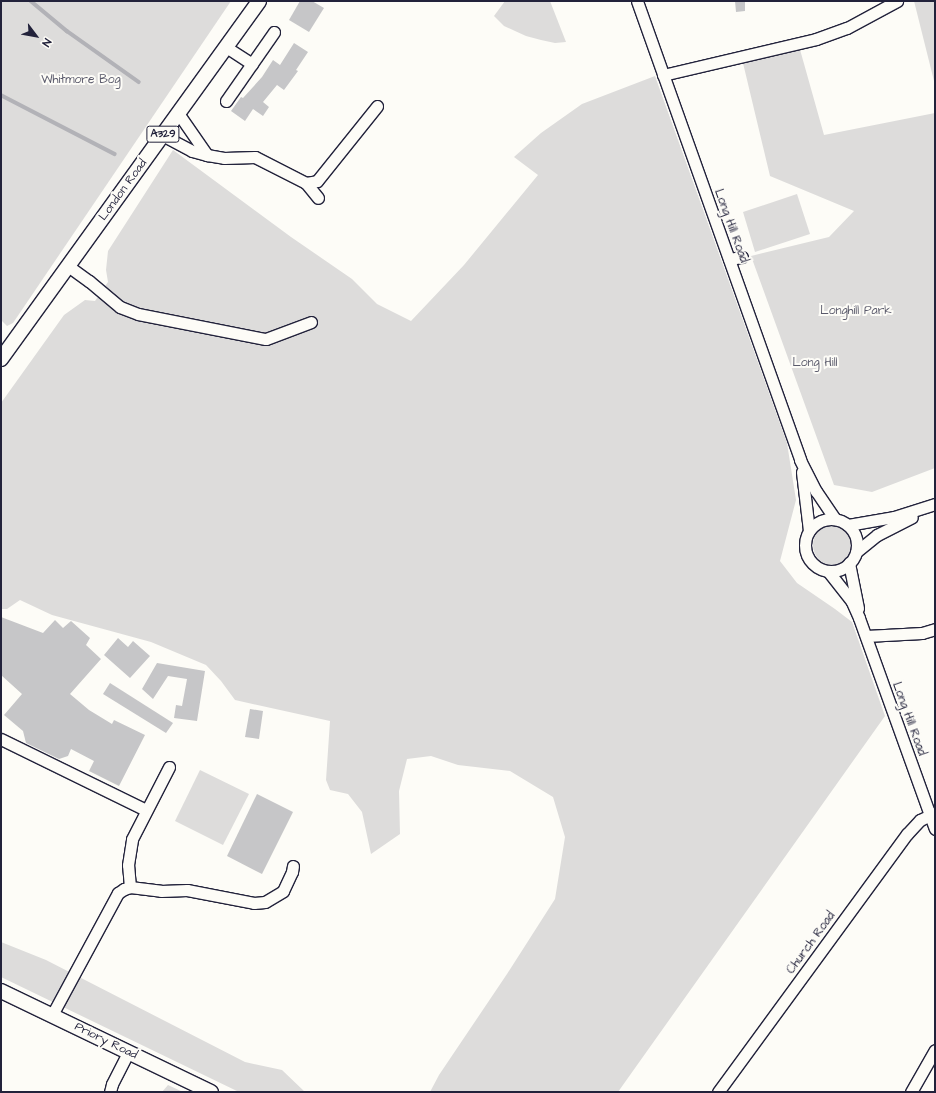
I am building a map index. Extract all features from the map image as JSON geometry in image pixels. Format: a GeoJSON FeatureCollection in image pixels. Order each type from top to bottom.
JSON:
{"type":"FeatureCollection","features":[{"type":"Feature","properties":{"kind":"main road","name":"London Road"},"geometry":{"type":"LineString","coordinates":[[1,360],[259,1]]}},
{"type":"Feature","properties":{"kind":"main road","name":"Priory Road"},"geometry":{"type":"LineString","coordinates":[[1,991],[211,1092]]}},
{"type":"Feature","properties":{"kind":"street","name":"Long Hill Road"},"geometry":{"type":"LineString","coordinates":[[637,1],[800,460],[816,491],[835,519]]}},
{"type":"Feature","properties":{"kind":"street"},"geometry":{"type":"LineString","coordinates":[[663,76],[816,38],[847,28],[897,1]]}},
{"type":"Feature","properties":{"kind":"street"},"geometry":{"type":"LineString","coordinates":[[226,101],[274,32]]}},
{"type":"Feature","properties":{"kind":"street"},"geometry":{"type":"LineString","coordinates":[[226,47],[252,64]]}},
{"type":"Feature","properties":{"kind":"street"},"geometry":{"type":"LineString","coordinates":[[306,183],[317,181],[378,106]]}},
{"type":"Feature","properties":{"kind":"street"},"geometry":{"type":"LineString","coordinates":[[178,113],[207,155]]}},
{"type":"Feature","properties":{"kind":"street"},"geometry":{"type":"LineString","coordinates":[[162,135],[192,151],[207,155],[224,158],[255,157],[306,183],[318,198]]}},
{"type":"Feature","properties":{"kind":"street"},"geometry":{"type":"LineString","coordinates":[[729,258],[742,257]]}},
{"type":"Feature","properties":{"kind":"street"},"geometry":{"type":"LineString","coordinates":[[68,266],[89,281],[120,307],[138,314],[266,339],[311,322]]}},
{"type":"Feature","properties":{"kind":"street","name":"Long Hill Road"},"geometry":{"type":"LineString","coordinates":[[800,460],[809,531]]}},
{"type":"Feature","properties":{"kind":"street"},"geometry":{"type":"LineString","coordinates":[[848,525],[879,520],[931,506]]}},
{"type":"Feature","properties":{"kind":"street"},"geometry":{"type":"LineString","coordinates":[[856,552],[856,537],[848,525],[835,519],[820,520],[811,527],[804,543],[807,557],[816,567],[828,571],[842,570],[849,563],[856,552],[877,535],[931,506]]}},
{"type":"Feature","properties":{"kind":"street","name":"Long Hill Road"},"geometry":{"type":"LineString","coordinates":[[849,563],[859,618]]}},
{"type":"Feature","properties":{"kind":"street","name":"Long Hill Road"},"geometry":{"type":"LineString","coordinates":[[828,571],[852,602],[859,618],[932,814],[935,829]]}},
{"type":"Feature","properties":{"kind":"street"},"geometry":{"type":"LineString","coordinates":[[866,636],[922,633],[935,629]]}},
{"type":"Feature","properties":{"kind":"street"},"geometry":{"type":"LineString","coordinates":[[1,739],[146,810]]}},
{"type":"Feature","properties":{"kind":"street"},"geometry":{"type":"LineString","coordinates":[[130,887],[128,865],[132,839],[168,767]]}},
{"type":"Feature","properties":{"kind":"street","name":"Church Road"},"geometry":{"type":"LineString","coordinates":[[718,1092],[904,838],[920,820],[932,814]]}},
{"type":"Feature","properties":{"kind":"street"},"geometry":{"type":"LineString","coordinates":[[52,1015],[118,893],[130,887],[161,891],[187,890],[254,903],[265,902],[284,890],[293,866]]}},
{"type":"Feature","properties":{"kind":"street"},"geometry":{"type":"LineString","coordinates":[[911,1092],[935,1050]]}},
{"type":"Feature","properties":{"kind":"street"},"geometry":{"type":"LineString","coordinates":[[110,1092],[112,1084],[128,1052]]}},
{"type":"Feature","properties":{"kind":"green space","name":"Whitmore Bog"},"geometry":{"type":"Polygon","coordinates":[[[1,1],[231,1],[13,323],[7,326],[1,320],[1,1]]]}},
{"type":"Feature","properties":{"kind":"green space"},"geometry":{"type":"Polygon","coordinates":[[[505,1],[550,1],[566,42],[555,43],[541,40],[526,36],[504,26],[494,16],[505,1]]]}},
{"type":"Feature","properties":{"kind":"green space"},"geometry":{"type":"Polygon","coordinates":[[[914,1],[935,1],[935,85],[914,1]]]}},
{"type":"Feature","properties":{"kind":"green space","name":"Longhill Park"},"geometry":{"type":"Polygon","coordinates":[[[799,46],[824,135],[935,113],[935,468],[872,492],[834,485],[751,256],[829,237],[854,211],[770,176],[743,63],[799,46]]]}},
{"type":"Feature","properties":{"kind":"green space"},"geometry":{"type":"Polygon","coordinates":[[[655,76],[787,443],[796,500],[780,561],[797,583],[852,622],[885,716],[618,1092],[430,1092],[439,1075],[555,899],[565,837],[553,797],[510,771],[458,765],[431,756],[407,759],[399,791],[400,834],[371,854],[362,812],[348,794],[330,790],[326,780],[330,721],[235,700],[221,681],[206,665],[151,642],[52,615],[20,600],[7,609],[1,609],[1,403],[64,315],[85,300],[95,301],[108,282],[106,270],[108,251],[173,150],[291,237],[352,279],[377,304],[411,321],[464,265],[538,175],[514,157],[541,133],[582,104],[655,76]]]}},
{"type":"Feature","properties":{"kind":"green space"},"geometry":{"type":"Polygon","coordinates":[[[797,194],[810,234],[755,252],[743,212],[797,194]]]}},
{"type":"Feature","properties":{"kind":"green space"},"geometry":{"type":"Polygon","coordinates":[[[837,525],[844,528],[850,534],[853,545],[852,553],[844,562],[837,565],[829,565],[822,562],[814,553],[813,541],[816,534],[825,526],[837,525]]]}},
{"type":"Feature","properties":{"kind":"green space"},"geometry":{"type":"Polygon","coordinates":[[[200,770],[249,794],[223,845],[175,821],[200,770]]]}},
{"type":"Feature","properties":{"kind":"green space"},"geometry":{"type":"Polygon","coordinates":[[[1,942],[46,960],[245,1062],[282,1070],[305,1092],[239,1092],[1,977],[1,942]]]}},
{"type":"Feature","properties":{"kind":"green space"},"geometry":{"type":"Polygon","coordinates":[[[168,1085],[183,1092],[162,1092],[168,1085]]]}},
{"type":"Feature","properties":{"kind":"building"},"geometry":{"type":"Polygon","coordinates":[[[300,1],[312,1],[324,8],[309,32],[289,20],[300,1]]]}},
{"type":"Feature","properties":{"kind":"building"},"geometry":{"type":"Polygon","coordinates":[[[735,1],[745,1],[745,11],[736,12],[735,1]]]}},
{"type":"Feature","properties":{"kind":"building"},"geometry":{"type":"Polygon","coordinates":[[[294,43],[308,52],[296,70],[298,71],[284,90],[277,85],[263,102],[269,107],[263,116],[253,109],[245,121],[231,111],[241,97],[243,98],[262,77],[273,60],[280,65],[294,43]]]}},
{"type":"Feature","properties":{"kind":"building"},"geometry":{"type":"Polygon","coordinates":[[[1,617],[43,633],[55,620],[63,628],[71,621],[90,638],[86,645],[101,659],[70,694],[89,710],[112,724],[114,720],[145,735],[119,786],[89,771],[94,761],[71,749],[68,756],[59,759],[26,743],[23,731],[4,715],[22,694],[1,675],[1,617]]]}},
{"type":"Feature","properties":{"kind":"building"},"geometry":{"type":"Polygon","coordinates":[[[118,638],[128,647],[133,641],[150,656],[130,678],[104,655],[118,638]]]}},
{"type":"Feature","properties":{"kind":"building"},"geometry":{"type":"Polygon","coordinates":[[[157,663],[205,671],[197,721],[174,718],[176,705],[182,706],[187,679],[168,676],[153,699],[142,689],[157,663]]]}},
{"type":"Feature","properties":{"kind":"building"},"geometry":{"type":"Polygon","coordinates":[[[110,683],[173,723],[166,733],[103,694],[110,683]]]}},
{"type":"Feature","properties":{"kind":"building"},"geometry":{"type":"Polygon","coordinates":[[[250,709],[263,711],[259,739],[245,737],[250,709]]]}},
{"type":"Feature","properties":{"kind":"building"},"geometry":{"type":"Polygon","coordinates":[[[257,794],[293,812],[262,874],[227,856],[257,794]]]}},
{"type":"Feature","properties":{"kind":"waterway"},"geometry":{"type":"LineString","coordinates":[[31,1],[67,31],[139,82]]}},
{"type":"Feature","properties":{"kind":"waterway"},"geometry":{"type":"LineString","coordinates":[[1,95],[115,154]]}},
{"type":"Feature","properties":{"kind":"park label","name":"Long Hill"},"geometry":{"type":"Point","coordinates":[815,363]}}]}
